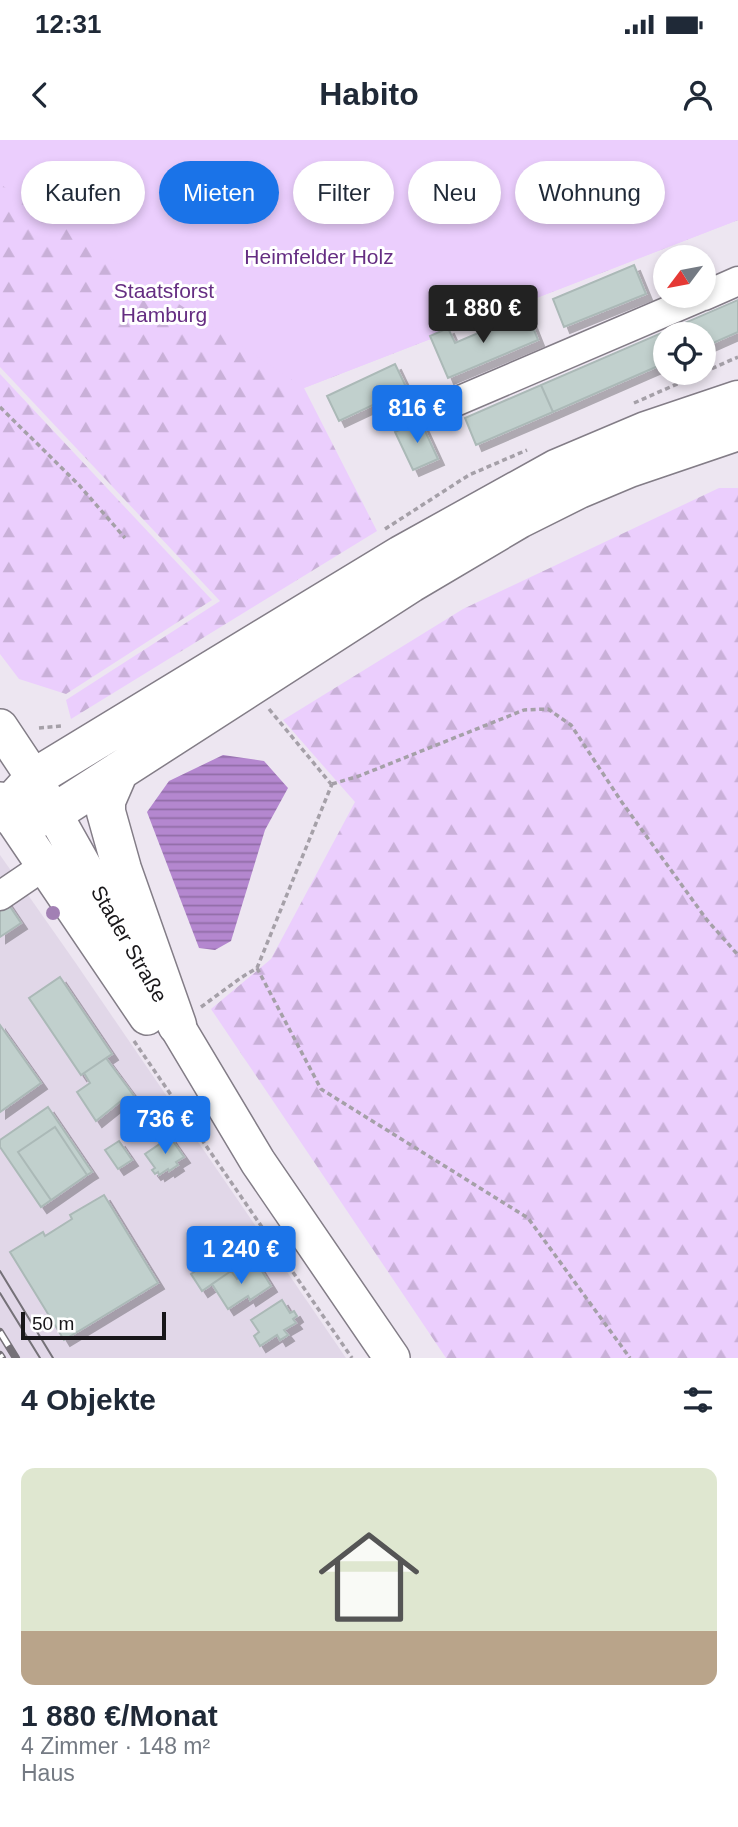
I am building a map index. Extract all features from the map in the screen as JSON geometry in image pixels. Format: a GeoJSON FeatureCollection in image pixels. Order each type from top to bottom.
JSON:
{"type":"FeatureCollection","features":[{"type":"Feature","properties":{"kind":"highway"},"geometry":{"type":"LineString","coordinates":[[738,400],[646,431],[544,475],[401,555],[34,778],[3,816],[31,820],[54,813],[411,583],[519,520],[579,489],[663,456],[738,431]]}},
{"type":"Feature","properties":{"kind":"highway"},"geometry":{"type":"LineString","coordinates":[[663,456],[738,448]]}},
{"type":"Feature","properties":{"kind":"highway"},"geometry":{"type":"LineString","coordinates":[[119,771],[106,801],[106,812],[122,869],[191,1014]]}},
{"type":"Feature","properties":{"kind":"main road","name":"Stader Straße"},"geometry":{"type":"LineString","coordinates":[[0,727],[54,813],[191,1014],[258,1162]]}},
{"type":"Feature","properties":{"kind":"main road","name":"Stader Straße"},"geometry":{"type":"LineString","coordinates":[[3,816],[44,866],[162,1040],[258,1162],[392,1358]]}},
{"type":"Feature","properties":{"kind":"lane"},"geometry":{"type":"LineString","coordinates":[[716,290],[738,281]]}},
{"type":"Feature","properties":{"kind":"lane"},"geometry":{"type":"LineString","coordinates":[[439,409],[675,308]]}},
{"type":"Feature","properties":{"kind":"lane"},"geometry":{"type":"LineString","coordinates":[[0,896],[44,866]]}},
{"type":"Feature","properties":{"kind":"path"},"geometry":{"type":"LineString","coordinates":[[716,367],[738,357]]}},
{"type":"Feature","properties":{"kind":"path"},"geometry":{"type":"LineString","coordinates":[[0,407],[79,485],[125,538]]}},
{"type":"Feature","properties":{"kind":"path"},"geometry":{"type":"LineString","coordinates":[[251,685],[287,733],[332,784]]}},
{"type":"Feature","properties":{"kind":"path"},"geometry":{"type":"LineString","coordinates":[[332,784],[359,776],[524,710],[548,709],[571,725],[621,801],[707,920],[738,955]]}},
{"type":"Feature","properties":{"kind":"path"},"geometry":{"type":"LineString","coordinates":[[191,1014],[257,968],[332,784]]}},
{"type":"Feature","properties":{"kind":"path"},"geometry":{"type":"LineString","coordinates":[[257,968],[321,1089],[527,1218],[630,1358]]}},
{"type":"Feature","properties":{"kind":"path"},"geometry":{"type":"LineString","coordinates":[[130,1035],[352,1358]]}},
{"type":"Feature","properties":{"kind":"shaded area"},"geometry":{"type":"Polygon","coordinates":[[[223,755],[264,761],[288,788],[265,830],[231,941],[215,950],[199,948],[147,812],[169,781],[223,755]]]}},
{"type":"Feature","properties":{"kind":"shaded area"},"geometry":{"type":"Polygon","coordinates":[[[0,855],[75,962],[346,1358],[0,1358],[0,855]]]}},
{"type":"Feature","properties":{"kind":"green space","name":"Staatsforst Hamburg"},"geometry":{"type":"Polygon","coordinates":[[[0,140],[738,140],[738,220],[673,245],[653,245],[653,253],[304,388],[377,531],[71,719],[66,700],[220,601],[0,367],[0,140]]]}},
{"type":"Feature","properties":{"kind":"green space","name":"Heimfelder Holz"},"geometry":{"type":"Polygon","coordinates":[[[0,140],[738,140],[738,220],[673,245],[653,245],[653,253],[304,388],[60,224],[145,224],[145,161],[21,161],[21,198],[0,184],[0,140]]]}},
{"type":"Feature","properties":{"kind":"green space"},"geometry":{"type":"Polygon","coordinates":[[[0,374],[212,600],[66,694],[19,679],[0,654],[0,374]]]}},
{"type":"Feature","properties":{"kind":"green space"},"geometry":{"type":"Polygon","coordinates":[[[719,488],[738,488],[738,1358],[446,1358],[211,1009],[271,959],[355,802],[283,720],[463,609],[719,488]]]}},
{"type":"Feature","properties":{"kind":"building"},"geometry":{"type":"Polygon","coordinates":[[[634,265],[646,294],[564,327],[553,299],[634,265]]]}},
{"type":"Feature","properties":{"kind":"building"},"geometry":{"type":"Polygon","coordinates":[[[738,300],[738,332],[716,342],[716,322],[687,322],[738,300]]]}},
{"type":"Feature","properties":{"kind":"building"},"geometry":{"type":"Polygon","coordinates":[[[527,312],[538,340],[448,378],[430,336],[448,328],[455,343],[527,312]]]}},
{"type":"Feature","properties":{"kind":"building"},"geometry":{"type":"Polygon","coordinates":[[[653,337],[653,368],[553,412],[541,385],[653,337]]]}},
{"type":"Feature","properties":{"kind":"building"},"geometry":{"type":"Polygon","coordinates":[[[395,364],[407,389],[339,421],[327,396],[395,364]]]}},
{"type":"Feature","properties":{"kind":"building"},"geometry":{"type":"Polygon","coordinates":[[[541,385],[553,412],[476,445],[465,418],[541,385]]]}},
{"type":"Feature","properties":{"kind":"building"},"geometry":{"type":"Polygon","coordinates":[[[420,420],[438,459],[413,470],[395,432],[420,420]]]}},
{"type":"Feature","properties":{"kind":"building"},"geometry":{"type":"Polygon","coordinates":[[[5,899],[21,923],[0,937],[0,902],[5,899]]]}},
{"type":"Feature","properties":{"kind":"building"},"geometry":{"type":"Polygon","coordinates":[[[60,977],[112,1054],[81,1075],[29,998],[60,977]]]}},
{"type":"Feature","properties":{"kind":"building"},"geometry":{"type":"Polygon","coordinates":[[[0,1025],[41,1083],[0,1112],[0,1025]]]}},
{"type":"Feature","properties":{"kind":"building"},"geometry":{"type":"Polygon","coordinates":[[[106,1058],[134,1096],[123,1104],[121,1101],[96,1121],[77,1092],[90,1083],[84,1073],[106,1058]]]}},
{"type":"Feature","properties":{"kind":"building"},"geometry":{"type":"Polygon","coordinates":[[[48,1107],[92,1172],[87,1175],[55,1127],[18,1152],[51,1200],[41,1207],[0,1147],[0,1140],[48,1107]]]}},
{"type":"Feature","properties":{"kind":"building"},"geometry":{"type":"Polygon","coordinates":[[[55,1127],[87,1175],[51,1200],[18,1152],[55,1127]]]}},
{"type":"Feature","properties":{"kind":"building"},"geometry":{"type":"Polygon","coordinates":[[[170,1137],[184,1157],[169,1171],[168,1169],[159,1175],[158,1172],[155,1174],[152,1170],[155,1168],[145,1154],[170,1137]]]}},
{"type":"Feature","properties":{"kind":"building"},"geometry":{"type":"Polygon","coordinates":[[[119,1141],[132,1160],[118,1169],[105,1150],[119,1141]]]}},
{"type":"Feature","properties":{"kind":"building"},"geometry":{"type":"Polygon","coordinates":[[[104,1195],[158,1283],[64,1340],[10,1252],[43,1232],[45,1236],[72,1219],[70,1215],[104,1195]]]}},
{"type":"Feature","properties":{"kind":"building"},"geometry":{"type":"Polygon","coordinates":[[[244,1245],[258,1265],[237,1279],[231,1271],[202,1291],[191,1274],[231,1248],[233,1252],[244,1245]]]}},
{"type":"Feature","properties":{"kind":"building"},"geometry":{"type":"Polygon","coordinates":[[[258,1265],[271,1286],[250,1300],[248,1296],[228,1309],[212,1284],[231,1271],[237,1279],[258,1265]]]}},
{"type":"Feature","properties":{"kind":"building"},"geometry":{"type":"Polygon","coordinates":[[[282,1300],[290,1313],[294,1311],[297,1316],[293,1319],[296,1323],[284,1330],[288,1335],[280,1340],[277,1335],[260,1346],[254,1336],[259,1332],[251,1320],[282,1300]]]}},
{"type":"Feature","properties":{"kind":"tram line"},"geometry":{"type":"LineString","coordinates":[[0,1271],[53,1358]]}},
{"type":"Feature","properties":{"kind":"tram line"},"geometry":{"type":"LineString","coordinates":[[0,1293],[40,1358]]}},
{"type":"Feature","properties":{"kind":"railway"},"geometry":{"type":"LineString","coordinates":[[0,1332],[16,1358]]}}]}
